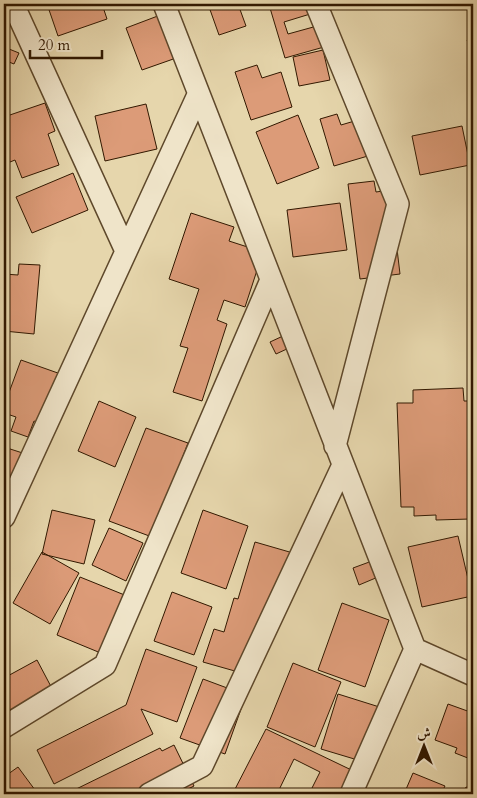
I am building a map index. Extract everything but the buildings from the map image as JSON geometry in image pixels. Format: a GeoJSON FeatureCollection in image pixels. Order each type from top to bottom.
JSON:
{"type":"FeatureCollection","features":[{"type":"Feature","properties":{"kind":"street"},"geometry":{"type":"LineString","coordinates":[[13,4],[126,249]]}},
{"type":"Feature","properties":{"kind":"street"},"geometry":{"type":"LineString","coordinates":[[164,4],[415,649],[473,675]]}},
{"type":"Feature","properties":{"kind":"street"},"geometry":{"type":"LineString","coordinates":[[316,4],[398,204],[336,446]]}},
{"type":"Feature","properties":{"kind":"street"},"geometry":{"type":"LineString","coordinates":[[4,517],[198,95]]}},
{"type":"Feature","properties":{"kind":"street"},"geometry":{"type":"LineString","coordinates":[[4,727],[105,665],[270,280]]}},
{"type":"Feature","properties":{"kind":"street"},"geometry":{"type":"LineString","coordinates":[[149,794],[202,766],[343,465]]}},
{"type":"Feature","properties":{"kind":"street"},"geometry":{"type":"LineString","coordinates":[[351,794],[415,649]]}}]}
